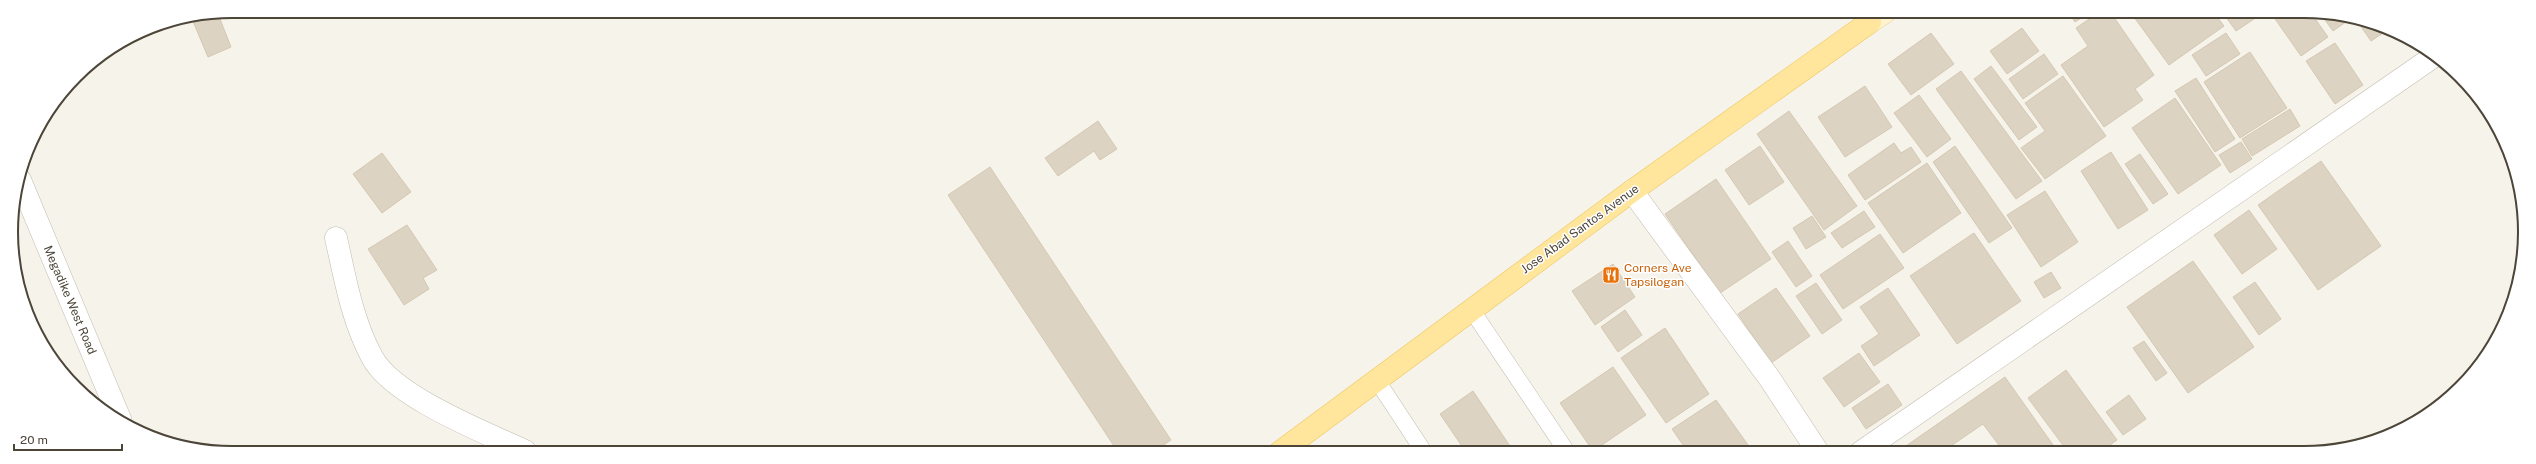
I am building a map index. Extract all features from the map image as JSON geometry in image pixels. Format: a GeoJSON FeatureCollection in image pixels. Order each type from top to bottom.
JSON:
{"type":"FeatureCollection","features":[{"type":"Feature","properties":{"kind":"main road","name":"Jose Abad Santos Avenue"},"geometry":{"type":"LineString","coordinates":[[1288,446],[1471,309],[1870,18]]}},
{"type":"Feature","properties":{"kind":"street"},"geometry":{"type":"LineString","coordinates":[[1870,446],[2430,59]]}},
{"type":"Feature","properties":{"kind":"street","name":"Megadike West Road"},"geometry":{"type":"LineString","coordinates":[[23,187],[117,412]]}},
{"type":"Feature","properties":{"kind":"street"},"geometry":{"type":"LineString","coordinates":[[1632,191],[1770,379],[1814,446]]}},
{"type":"Feature","properties":{"kind":"street"},"geometry":{"type":"LineString","coordinates":[[336,238],[356,320],[372,358],[391,378],[420,402],[514,446]]}},
{"type":"Feature","properties":{"kind":"lane"},"geometry":{"type":"LineString","coordinates":[[1471,309],[1563,446]]}},
{"type":"Feature","properties":{"kind":"lane"},"geometry":{"type":"LineString","coordinates":[[1376,379],[1420,446]]}},
{"type":"Feature","properties":{"kind":"building"},"geometry":{"type":"Polygon","coordinates":[[[220,18],[231,47],[208,57],[193,22],[220,18]]]}},
{"type":"Feature","properties":{"kind":"building"},"geometry":{"type":"Polygon","coordinates":[[[2072,18],[2081,18],[2075,22],[2072,18]]]}},
{"type":"Feature","properties":{"kind":"building"},"geometry":{"type":"Polygon","coordinates":[[[2091,18],[2114,18],[2154,75],[2135,89],[2143,100],[2104,127],[2061,65],[2088,46],[2076,28],[2091,18]]]}},
{"type":"Feature","properties":{"kind":"building"},"geometry":{"type":"Polygon","coordinates":[[[2135,18],[2218,18],[2224,26],[2169,65],[2135,18]]]}},
{"type":"Feature","properties":{"kind":"building"},"geometry":{"type":"Polygon","coordinates":[[[2227,18],[2256,18],[2236,31],[2227,18]]]}},
{"type":"Feature","properties":{"kind":"building"},"geometry":{"type":"Polygon","coordinates":[[[2274,18],[2315,18],[2328,37],[2301,56],[2274,18]]]}},
{"type":"Feature","properties":{"kind":"building"},"geometry":{"type":"Polygon","coordinates":[[[2324,19],[2346,22],[2333,31],[2324,19]]]}},
{"type":"Feature","properties":{"kind":"building"},"geometry":{"type":"Polygon","coordinates":[[[2360,25],[2383,33],[2371,41],[2360,25]]]}},
{"type":"Feature","properties":{"kind":"building"},"geometry":{"type":"Polygon","coordinates":[[[2022,28],[2039,51],[2007,74],[1990,51],[2022,28]]]}},
{"type":"Feature","properties":{"kind":"building"},"geometry":{"type":"Polygon","coordinates":[[[1931,33],[1954,64],[1911,95],[1888,64],[1931,33]]]}},
{"type":"Feature","properties":{"kind":"building"},"geometry":{"type":"Polygon","coordinates":[[[2226,33],[2240,54],[2206,76],[2192,55],[2226,33]]]}},
{"type":"Feature","properties":{"kind":"building"},"geometry":{"type":"Polygon","coordinates":[[[2335,43],[2363,85],[2335,104],[2306,61],[2335,43]]]}},
{"type":"Feature","properties":{"kind":"building"},"geometry":{"type":"Polygon","coordinates":[[[2250,52],[2287,108],[2240,138],[2204,82],[2250,52]]]}},
{"type":"Feature","properties":{"kind":"building"},"geometry":{"type":"Polygon","coordinates":[[[2044,54],[2058,74],[2023,99],[2009,79],[2044,54]]]}},
{"type":"Feature","properties":{"kind":"building"},"geometry":{"type":"Polygon","coordinates":[[[1991,66],[2037,127],[2019,140],[1974,79],[1991,66]]]}},
{"type":"Feature","properties":{"kind":"building"},"geometry":{"type":"Polygon","coordinates":[[[1961,71],[2042,181],[2016,199],[1936,89],[1961,71]]]}},
{"type":"Feature","properties":{"kind":"building"},"geometry":{"type":"Polygon","coordinates":[[[2063,76],[2106,136],[2045,179],[2021,148],[2045,131],[2025,103],[2063,76]]]}},
{"type":"Feature","properties":{"kind":"building"},"geometry":{"type":"Polygon","coordinates":[[[2196,78],[2235,139],[2215,152],[2175,91],[2196,78]]]}},
{"type":"Feature","properties":{"kind":"building"},"geometry":{"type":"Polygon","coordinates":[[[1865,86],[1892,127],[1845,157],[1818,117],[1865,86]]]}},
{"type":"Feature","properties":{"kind":"building"},"geometry":{"type":"Polygon","coordinates":[[[1919,95],[1951,139],[1927,157],[1894,113],[1919,95]]]}},
{"type":"Feature","properties":{"kind":"building"},"geometry":{"type":"Polygon","coordinates":[[[2175,98],[2221,165],[2178,194],[2132,128],[2175,98]]]}},
{"type":"Feature","properties":{"kind":"building"},"geometry":{"type":"Polygon","coordinates":[[[2290,109],[2300,126],[2252,156],[2242,139],[2290,109]]]}},
{"type":"Feature","properties":{"kind":"building"},"geometry":{"type":"Polygon","coordinates":[[[1789,111],[1857,206],[1824,230],[1757,134],[1789,111]]]}},
{"type":"Feature","properties":{"kind":"building"},"geometry":{"type":"Polygon","coordinates":[[[1098,121],[1117,149],[1100,160],[1094,151],[1058,176],[1045,158],[1098,121]]]}},
{"type":"Feature","properties":{"kind":"building"},"geometry":{"type":"Polygon","coordinates":[[[2241,142],[2252,159],[2230,173],[2219,155],[2241,142]]]}},
{"type":"Feature","properties":{"kind":"building"},"geometry":{"type":"Polygon","coordinates":[[[1894,143],[1901,153],[1911,147],[1921,162],[1865,200],[1848,175],[1894,143]]]}},
{"type":"Feature","properties":{"kind":"building"},"geometry":{"type":"Polygon","coordinates":[[[1760,146],[1784,182],[1749,205],[1725,170],[1760,146]]]}},
{"type":"Feature","properties":{"kind":"building"},"geometry":{"type":"Polygon","coordinates":[[[1955,146],[2012,228],[1989,243],[1933,162],[1955,146]]]}},
{"type":"Feature","properties":{"kind":"building"},"geometry":{"type":"Polygon","coordinates":[[[2111,152],[2148,210],[2118,229],[2081,171],[2111,152]]]}},
{"type":"Feature","properties":{"kind":"building"},"geometry":{"type":"Polygon","coordinates":[[[382,153],[411,192],[382,213],[353,174],[382,153]]]}},
{"type":"Feature","properties":{"kind":"building"},"geometry":{"type":"Polygon","coordinates":[[[2140,154],[2168,194],[2153,204],[2125,164],[2140,154]]]}},
{"type":"Feature","properties":{"kind":"building"},"geometry":{"type":"Polygon","coordinates":[[[2321,161],[2381,246],[2318,290],[2258,205],[2321,161]]]}},
{"type":"Feature","properties":{"kind":"building"},"geometry":{"type":"Polygon","coordinates":[[[1927,163],[1961,213],[1903,253],[1868,203],[1927,163]]]}},
{"type":"Feature","properties":{"kind":"building"},"geometry":{"type":"Polygon","coordinates":[[[990,167],[1171,440],[1162,446],[1114,446],[948,195],[990,167]]]}},
{"type":"Feature","properties":{"kind":"building"},"geometry":{"type":"Polygon","coordinates":[[[1716,179],[1771,259],[1720,293],[1665,214],[1716,179]]]}},
{"type":"Feature","properties":{"kind":"building"},"geometry":{"type":"Polygon","coordinates":[[[2045,191],[2078,242],[2041,267],[2007,215],[2045,191]]]}},
{"type":"Feature","properties":{"kind":"building"},"geometry":{"type":"Polygon","coordinates":[[[2249,210],[2277,249],[2242,274],[2214,235],[2249,210]]]}},
{"type":"Feature","properties":{"kind":"building"},"geometry":{"type":"Polygon","coordinates":[[[1864,211],[1875,227],[1842,248],[1831,233],[1864,211]]]}},
{"type":"Feature","properties":{"kind":"building"},"geometry":{"type":"Polygon","coordinates":[[[1812,216],[1826,237],[1806,249],[1793,228],[1812,216]]]}},
{"type":"Feature","properties":{"kind":"building"},"geometry":{"type":"Polygon","coordinates":[[[407,225],[437,270],[423,278],[429,289],[404,305],[368,249],[407,225]]]}},
{"type":"Feature","properties":{"kind":"building"},"geometry":{"type":"Polygon","coordinates":[[[1974,233],[2021,301],[1957,344],[1910,276],[1974,233]]]}},
{"type":"Feature","properties":{"kind":"building"},"geometry":{"type":"Polygon","coordinates":[[[1880,234],[1904,268],[1843,309],[1820,275],[1880,234]]]}},
{"type":"Feature","properties":{"kind":"building"},"geometry":{"type":"Polygon","coordinates":[[[1788,241],[1812,276],[1796,287],[1772,252],[1788,241]]]}},
{"type":"Feature","properties":{"kind":"building"},"geometry":{"type":"Polygon","coordinates":[[[2193,261],[2254,347],[2188,393],[2127,307],[2193,261]]]}},
{"type":"Feature","properties":{"kind":"building"},"geometry":{"type":"Polygon","coordinates":[[[1613,264],[1635,297],[1595,325],[1572,291],[1613,264]]]}},
{"type":"Feature","properties":{"kind":"building"},"geometry":{"type":"Polygon","coordinates":[[[2051,272],[2061,288],[2044,298],[2034,282],[2051,272]]]}},
{"type":"Feature","properties":{"kind":"building"},"geometry":{"type":"Polygon","coordinates":[[[2255,282],[2281,319],[2259,335],[2233,297],[2255,282]]]}},
{"type":"Feature","properties":{"kind":"building"},"geometry":{"type":"Polygon","coordinates":[[[1816,283],[1842,320],[1822,334],[1796,296],[1816,283]]]}},
{"type":"Feature","properties":{"kind":"building"},"geometry":{"type":"Polygon","coordinates":[[[1776,288],[1810,336],[1771,363],[1738,314],[1776,288]]]}},
{"type":"Feature","properties":{"kind":"building"},"geometry":{"type":"Polygon","coordinates":[[[1888,288],[1920,335],[1874,366],[1861,346],[1879,334],[1860,307],[1888,288]]]}},
{"type":"Feature","properties":{"kind":"building"},"geometry":{"type":"Polygon","coordinates":[[[1625,310],[1642,335],[1618,352],[1601,327],[1625,310]]]}},
{"type":"Feature","properties":{"kind":"building"},"geometry":{"type":"Polygon","coordinates":[[[1665,328],[1709,394],[1666,423],[1621,358],[1665,328]]]}},
{"type":"Feature","properties":{"kind":"building"},"geometry":{"type":"Polygon","coordinates":[[[2144,341],[2167,373],[2156,381],[2133,348],[2144,341]]]}},
{"type":"Feature","properties":{"kind":"building"},"geometry":{"type":"Polygon","coordinates":[[[1859,353],[1880,382],[1844,407],[1823,378],[1859,353]]]}},
{"type":"Feature","properties":{"kind":"building"},"geometry":{"type":"Polygon","coordinates":[[[1613,367],[1646,415],[1600,446],[1590,446],[1560,403],[1613,367]]]}},
{"type":"Feature","properties":{"kind":"building"},"geometry":{"type":"Polygon","coordinates":[[[2066,370],[2117,440],[2108,446],[2064,446],[2028,398],[2066,370]]]}},
{"type":"Feature","properties":{"kind":"building"},"geometry":{"type":"Polygon","coordinates":[[[2005,377],[2054,446],[2000,446],[1983,424],[1951,446],[1906,446],[2005,377]]]}},
{"type":"Feature","properties":{"kind":"building"},"geometry":{"type":"Polygon","coordinates":[[[1888,384],[1902,405],[1866,429],[1852,408],[1888,384]]]}},
{"type":"Feature","properties":{"kind":"building"},"geometry":{"type":"Polygon","coordinates":[[[1473,391],[1510,446],[1462,446],[1440,414],[1473,391]]]}},
{"type":"Feature","properties":{"kind":"building"},"geometry":{"type":"Polygon","coordinates":[[[2129,395],[2146,419],[2123,435],[2106,412],[2129,395]]]}},
{"type":"Feature","properties":{"kind":"building"},"geometry":{"type":"Polygon","coordinates":[[[1716,400],[1749,446],[1684,446],[1672,429],[1716,400]]]}},
{"type":"Feature","properties":{"kind":"place","name":"Corners Ave Tapsilogan"},"geometry":{"type":"Point","coordinates":[1611,275]}}]}
